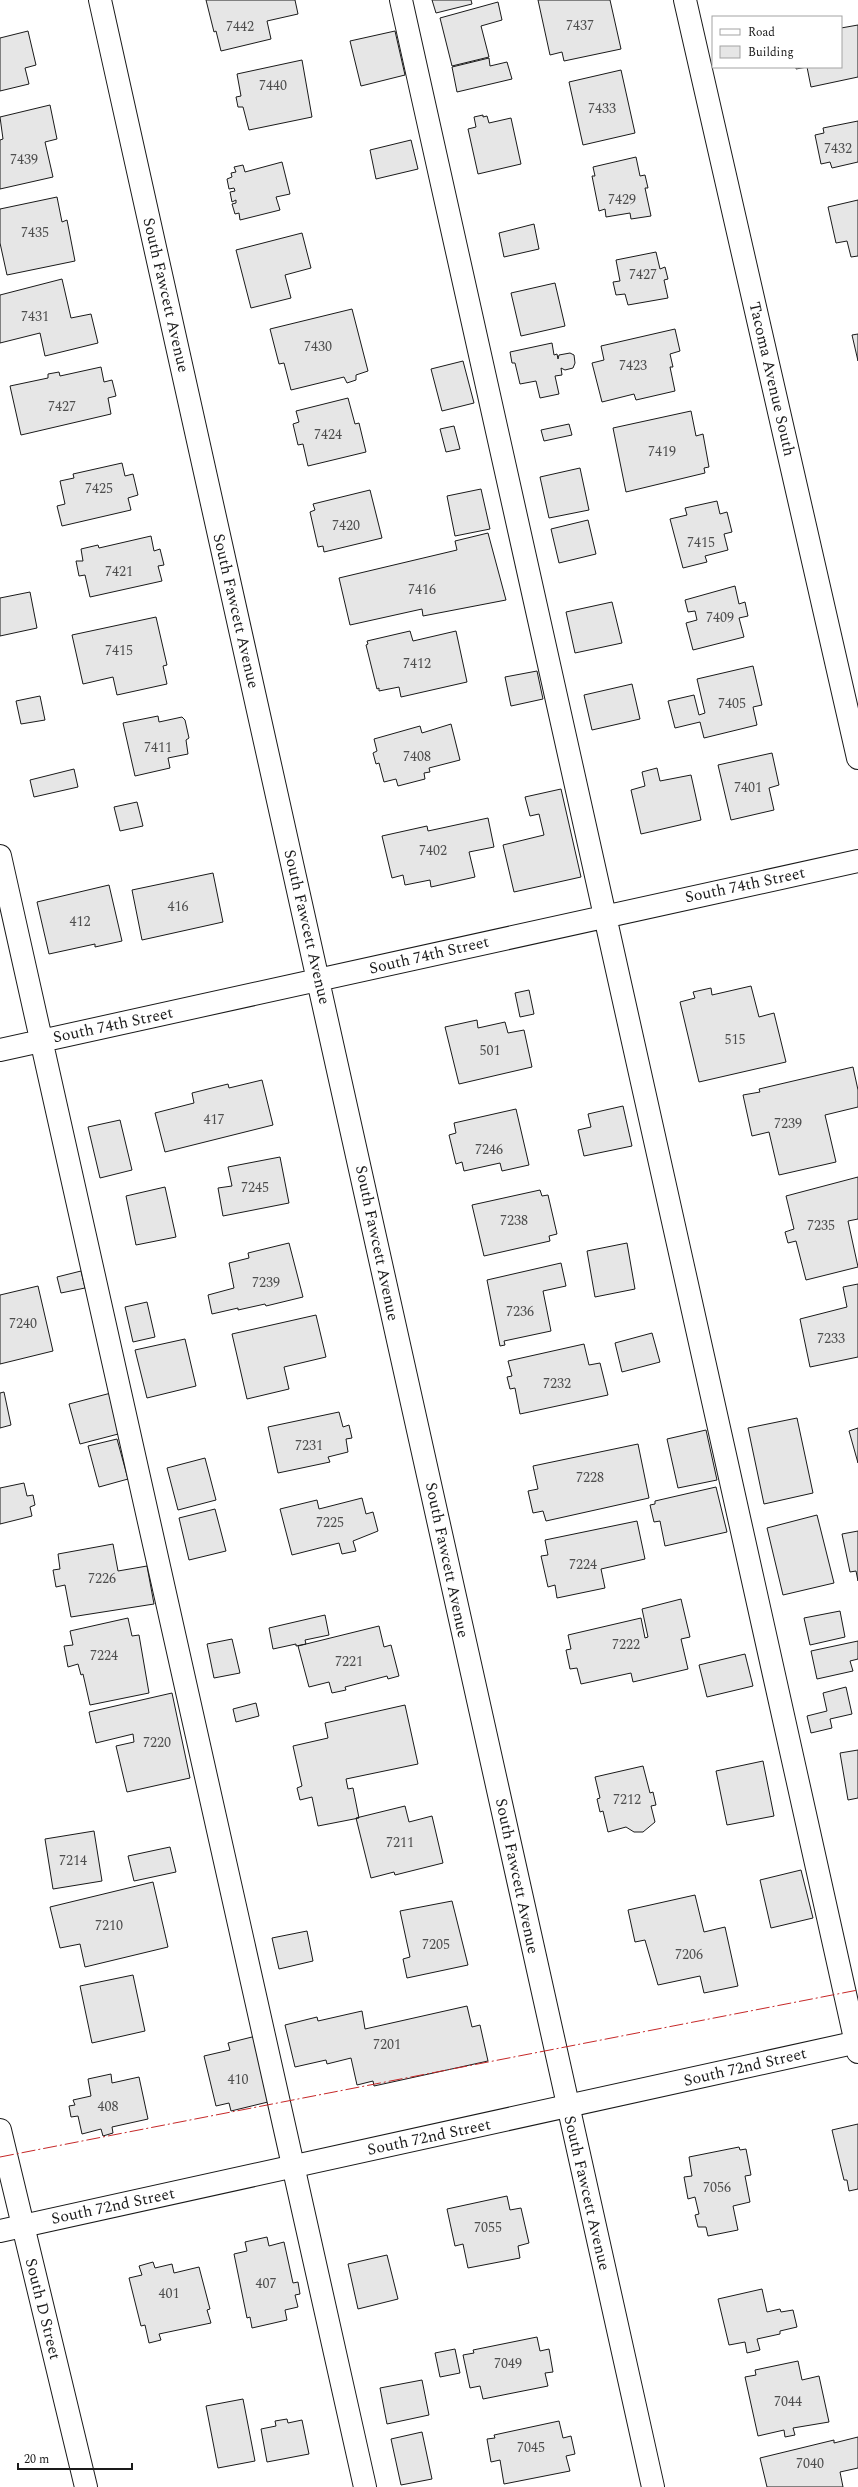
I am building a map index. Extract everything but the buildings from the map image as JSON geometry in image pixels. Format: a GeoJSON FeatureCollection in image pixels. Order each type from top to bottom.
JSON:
{"type":"FeatureCollection","features":[{"type":"Feature","properties":{"kind":"street","name":"South Fawcett Avenue"},"geometry":{"type":"LineString","coordinates":[[100,0],[567,2106],[653,2487]]}},
{"type":"Feature","properties":{"kind":"street"},"geometry":{"type":"LineString","coordinates":[[401,0],[857,2045]]}},
{"type":"Feature","properties":{"kind":"street","name":"Tacoma Avenue South"},"geometry":{"type":"LineString","coordinates":[[685,0],[858,758]]}},
{"type":"Feature","properties":{"kind":"street"},"geometry":{"type":"LineString","coordinates":[[0,856],[365,2487]]}},
{"type":"Feature","properties":{"kind":"street","name":"South 74th Street"},"geometry":{"type":"LineString","coordinates":[[0,1050],[858,861]]}},
{"type":"Feature","properties":{"kind":"street","name":"South 72nd Street"},"geometry":{"type":"LineString","coordinates":[[0,2231],[567,2106],[857,2045]]}},
{"type":"Feature","properties":{"kind":"street","name":"South D Street"},"geometry":{"type":"LineString","coordinates":[[0,2130],[86,2487]]}},
{"type":"Feature","properties":{"kind":"power"},"geometry":{"type":"LineString","coordinates":[[0,2157],[858,1990]]}}]}
